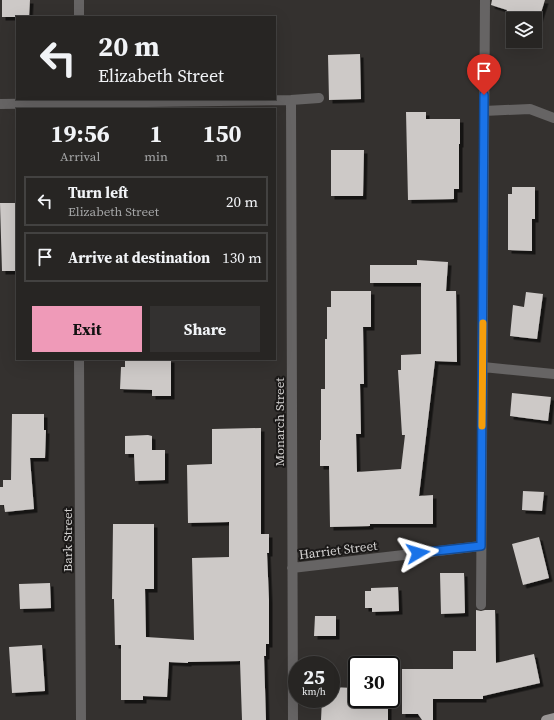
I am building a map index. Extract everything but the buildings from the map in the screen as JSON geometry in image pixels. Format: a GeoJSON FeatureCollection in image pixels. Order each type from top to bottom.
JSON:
{"type":"FeatureCollection","features":[{"type":"Feature","properties":{"kind":"main road"},"geometry":{"type":"LineString","coordinates":[[546,720],[554,718]]}},
{"type":"Feature","properties":{"kind":"street"},"geometry":{"type":"LineString","coordinates":[[79,0],[79,16]]}},
{"type":"Feature","properties":{"kind":"street"},"geometry":{"type":"LineString","coordinates":[[481,606],[485,0]]}},
{"type":"Feature","properties":{"kind":"street"},"geometry":{"type":"LineString","coordinates":[[0,104],[291,100],[319,98]]}},
{"type":"Feature","properties":{"kind":"street","name":"Monarch Street"},"geometry":{"type":"LineString","coordinates":[[291,100],[293,720]]}},
{"type":"Feature","properties":{"kind":"street"},"geometry":{"type":"LineString","coordinates":[[484,111],[530,109],[554,118]]}},
{"type":"Feature","properties":{"kind":"street","name":"Bark Street"},"geometry":{"type":"LineString","coordinates":[[79,360],[81,720]]}},
{"type":"Feature","properties":{"kind":"street"},"geometry":{"type":"LineString","coordinates":[[483,367],[554,374]]}},
{"type":"Feature","properties":{"kind":"street","name":"Harriet Street"},"geometry":{"type":"LineString","coordinates":[[292,568],[481,546]]}},
{"type":"Feature","properties":{"kind":"slow traffic"},"geometry":{"type":"LineString","coordinates":[[482,426],[483,323]]}},
{"type":"Feature","properties":{"kind":"route"},"geometry":{"type":"LineString","coordinates":[[418,553],[481,546],[484,95]]}}]}
